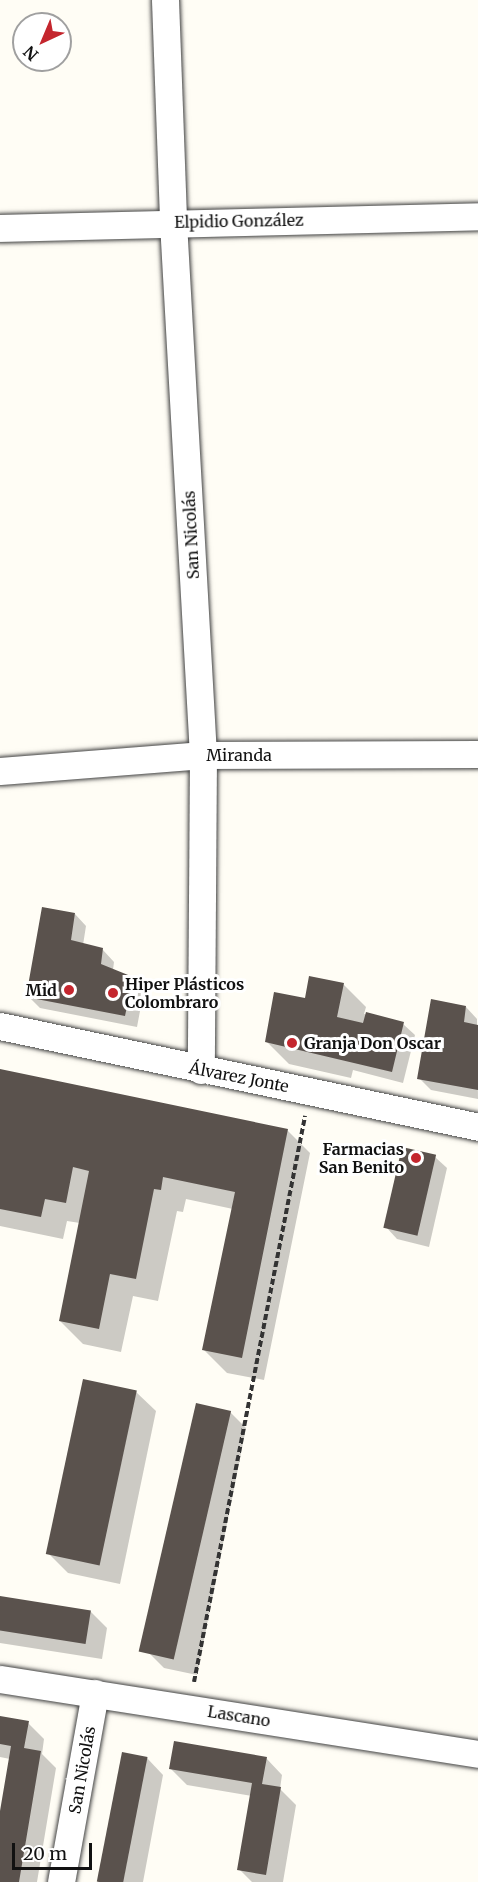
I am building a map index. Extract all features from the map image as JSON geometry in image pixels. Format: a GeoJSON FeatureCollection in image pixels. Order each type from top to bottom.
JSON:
{"type":"FeatureCollection","features":[{"type":"Feature","properties":{"kind":"street","name":"San Nicolás"},"geometry":{"type":"LineString","coordinates":[[165,0],[173,222],[203,755],[201,1070]]}},
{"type":"Feature","properties":{"kind":"street","name":"Elpidio González"},"geometry":{"type":"LineString","coordinates":[[0,228],[478,216]]}},
{"type":"Feature","properties":{"kind":"street","name":"Miranda"},"geometry":{"type":"LineString","coordinates":[[0,771],[203,755],[478,754]]}},
{"type":"Feature","properties":{"kind":"street","name":"Álvarez Jonte"},"geometry":{"type":"LineString","coordinates":[[0,1026],[478,1127]]}},
{"type":"Feature","properties":{"kind":"street","name":"Lascano"},"geometry":{"type":"LineString","coordinates":[[0,1679],[478,1754]]}},
{"type":"Feature","properties":{"kind":"street","name":"San Nicolás"},"geometry":{"type":"LineString","coordinates":[[61,1882],[95,1694]]}},
{"type":"Feature","properties":{"kind":"path"},"geometry":{"type":"LineString","coordinates":[[189,1708],[310,1091]]}},
{"type":"Feature","properties":{"kind":"building"},"geometry":{"type":"Polygon","coordinates":[[[42,907],[75,913],[71,940],[103,948],[101,964],[133,977],[125,1016],[26,997],[42,907]]]}},
{"type":"Feature","properties":{"kind":"building"},"geometry":{"type":"Polygon","coordinates":[[[309,976],[344,983],[337,1017],[363,1023],[366,1012],[404,1022],[392,1072],[265,1042],[274,992],[305,998],[309,976]]]}},
{"type":"Feature","properties":{"kind":"building"},"geometry":{"type":"Polygon","coordinates":[[[431,999],[466,1006],[464,1022],[478,1025],[478,1090],[417,1079],[431,999]]]}},
{"type":"Feature","properties":{"kind":"building"},"geometry":{"type":"Polygon","coordinates":[[[0,1069],[288,1129],[242,1358],[202,1350],[235,1192],[163,1177],[161,1190],[154,1189],[136,1279],[110,1274],[99,1329],[59,1321],[89,1171],[73,1167],[66,1203],[45,1199],[41,1217],[0,1209],[0,1069]]]}},
{"type":"Feature","properties":{"kind":"building"},"geometry":{"type":"Polygon","coordinates":[[[402,1147],[436,1155],[417,1236],[383,1228],[402,1147]]]}},
{"type":"Feature","properties":{"kind":"building"},"geometry":{"type":"Polygon","coordinates":[[[83,1379],[137,1390],[100,1566],[46,1554],[83,1379]]]}},
{"type":"Feature","properties":{"kind":"building"},"geometry":{"type":"Polygon","coordinates":[[[196,1403],[231,1411],[174,1660],[139,1651],[196,1403]]]}},
{"type":"Feature","properties":{"kind":"building"},"geometry":{"type":"Polygon","coordinates":[[[0,1596],[91,1610],[86,1644],[0,1630],[0,1596]]]}},
{"type":"Feature","properties":{"kind":"building"},"geometry":{"type":"Polygon","coordinates":[[[0,1716],[29,1721],[24,1748],[41,1751],[19,1882],[0,1882],[0,1811],[11,1746],[0,1744],[0,1716]]]}},
{"type":"Feature","properties":{"kind":"building"},"geometry":{"type":"Polygon","coordinates":[[[174,1741],[267,1757],[262,1784],[281,1787],[266,1875],[237,1870],[252,1783],[169,1769],[174,1741]]]}},
{"type":"Feature","properties":{"kind":"building"},"geometry":{"type":"Polygon","coordinates":[[[122,1752],[148,1757],[123,1882],[97,1882],[122,1752]]]}},
{"type":"Feature","properties":{"kind":"place","name":"Mid"},"geometry":{"type":"Point","coordinates":[69,990]}},
{"type":"Feature","properties":{"kind":"place","name":"Hiper Plásticos Colombraro"},"geometry":{"type":"Point","coordinates":[113,993]}},
{"type":"Feature","properties":{"kind":"place","name":"Granja Don Oscar"},"geometry":{"type":"Point","coordinates":[292,1043]}},
{"type":"Feature","properties":{"kind":"place","name":"Farmacias San Benito"},"geometry":{"type":"Point","coordinates":[416,1158]}}]}
